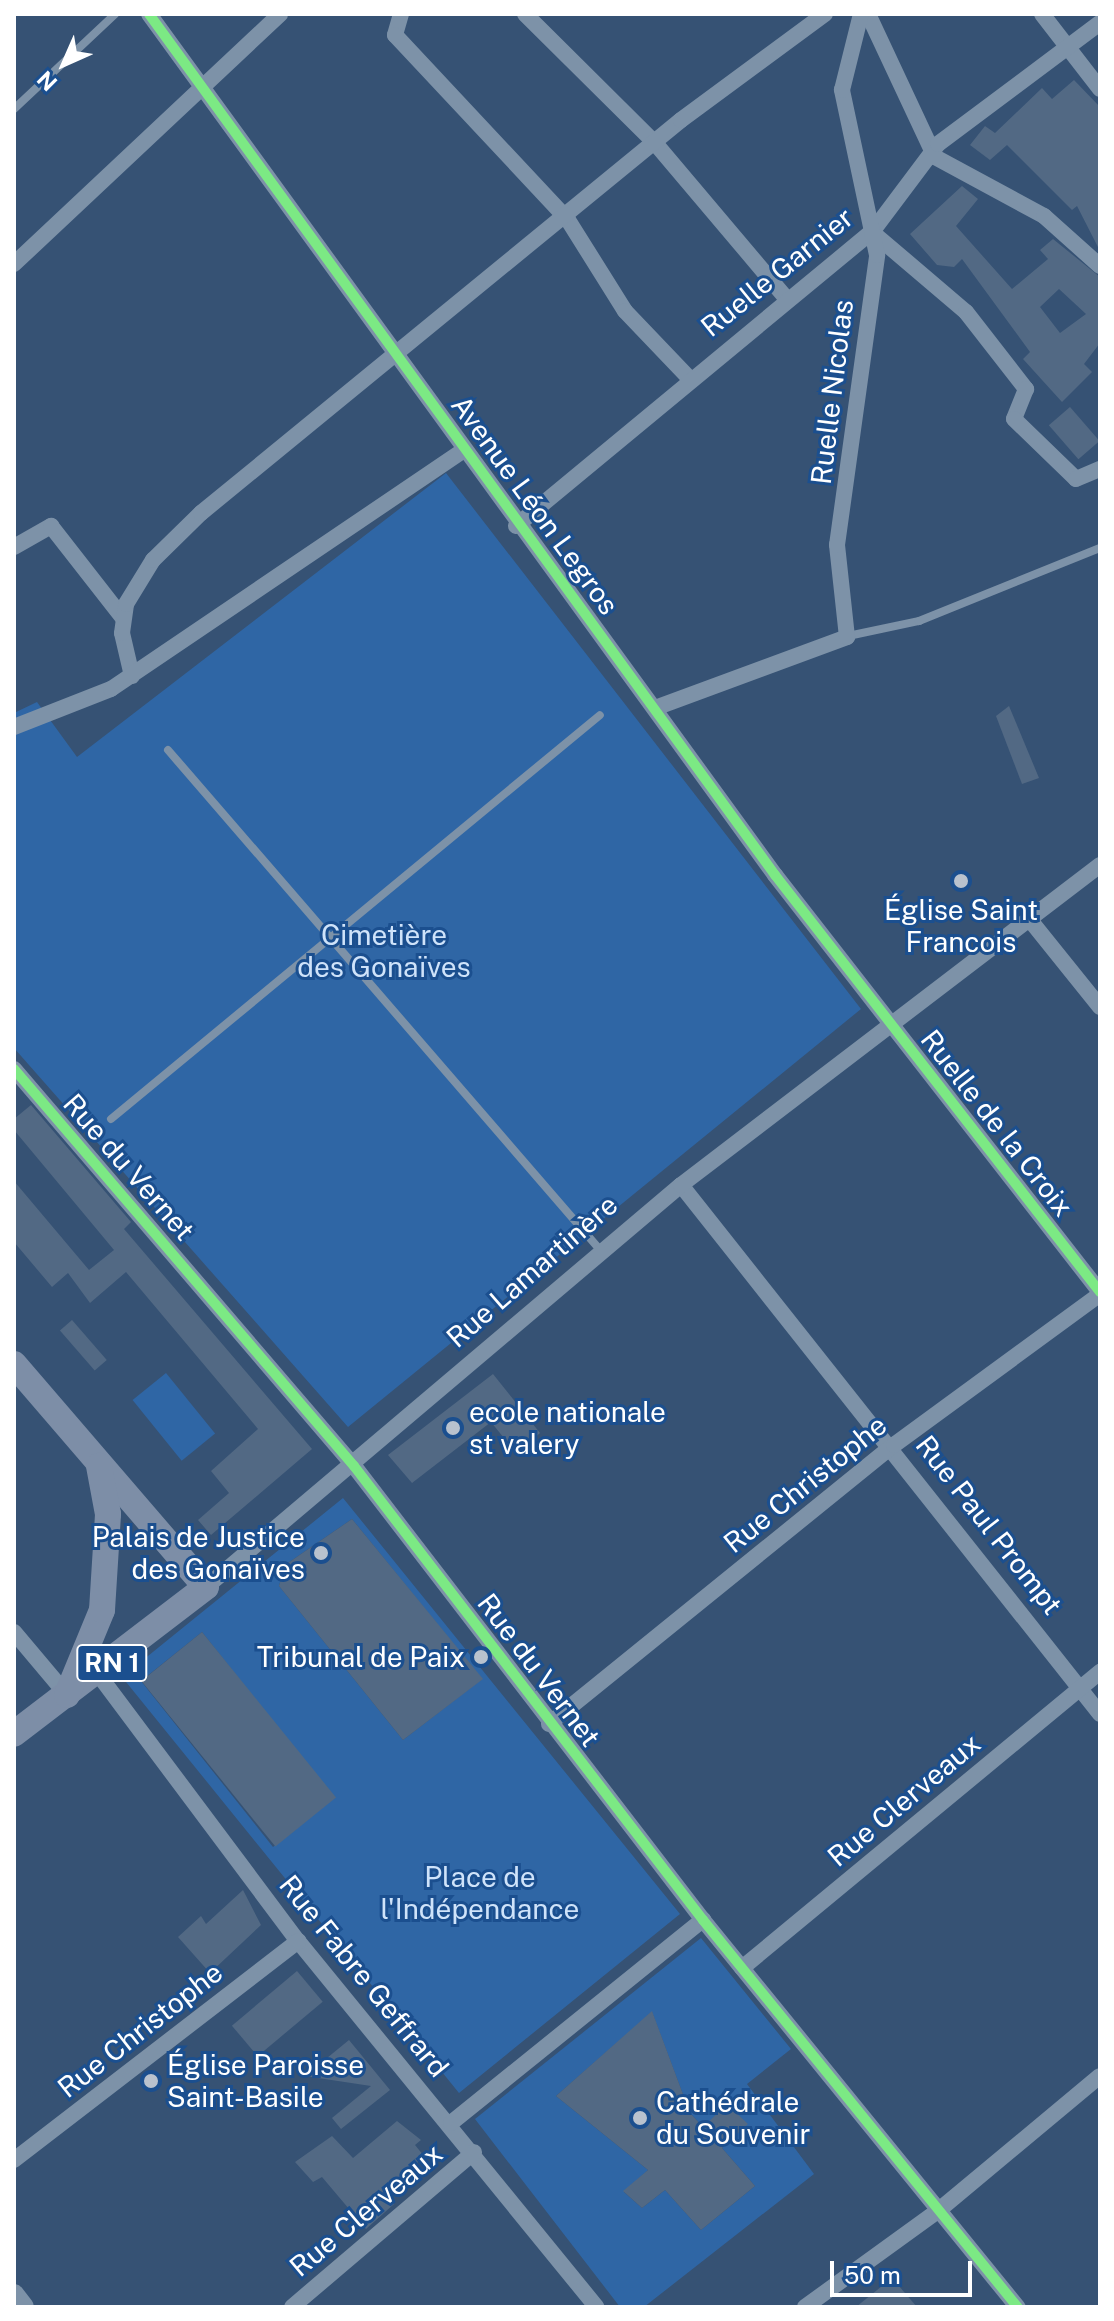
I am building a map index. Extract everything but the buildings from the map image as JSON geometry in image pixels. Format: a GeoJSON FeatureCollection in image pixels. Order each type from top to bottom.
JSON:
{"type":"FeatureCollection","features":[{"type":"Feature","properties":{"kind":"main road","name":"RN 1"},"geometry":{"type":"LineString","coordinates":[[14,1364],[206,1587]]}},
{"type":"Feature","properties":{"kind":"main road","name":"RN 1"},"geometry":{"type":"LineString","coordinates":[[67,1695],[102,1610],[108,1514],[99,1466]]}},
{"type":"Feature","properties":{"kind":"main road","name":"Rue Lamartinère"},"geometry":{"type":"LineString","coordinates":[[14,1734],[98,1674],[206,1587]]}},
{"type":"Feature","properties":{"kind":"street","name":"Avenue Léon Legros"},"geometry":{"type":"LineString","coordinates":[[149,14],[400,356],[516,526],[655,708],[886,1022]]}},
{"type":"Feature","properties":{"kind":"street"},"geometry":{"type":"LineString","coordinates":[[14,264],[280,14]]}},
{"type":"Feature","properties":{"kind":"street"},"geometry":{"type":"LineString","coordinates":[[525,14],[655,143],[785,297]]}},
{"type":"Feature","properties":{"kind":"street"},"geometry":{"type":"LineString","coordinates":[[122,617],[136,581],[201,513],[568,220],[655,143],[824,14]]}},
{"type":"Feature","properties":{"kind":"street","name":"Ruelle Nicolas"},"geometry":{"type":"LineString","coordinates":[[847,637],[837,545],[877,255],[842,90],[861,14]]}},
{"type":"Feature","properties":{"kind":"street"},"geometry":{"type":"LineString","coordinates":[[868,14],[912,122],[935,157],[1044,216],[1100,266]]}},
{"type":"Feature","properties":{"kind":"street"},"geometry":{"type":"LineString","coordinates":[[1042,14],[1100,89]]}},
{"type":"Feature","properties":{"kind":"street"},"geometry":{"type":"LineString","coordinates":[[398,18],[395,35],[568,220],[625,311],[689,378]]}},
{"type":"Feature","properties":{"kind":"street","name":"Ruelle Garnier"},"geometry":{"type":"LineString","coordinates":[[516,526],[785,297],[872,232],[935,157],[938,144],[1100,23]]}},
{"type":"Feature","properties":{"kind":"street"},"geometry":{"type":"LineString","coordinates":[[872,232],[966,312],[1026,389],[1014,419],[1076,479],[1100,469]]}},
{"type":"Feature","properties":{"kind":"street"},"geometry":{"type":"LineString","coordinates":[[14,727],[132,676],[464,450]]}},
{"type":"Feature","properties":{"kind":"street"},"geometry":{"type":"LineString","coordinates":[[14,547],[51,526],[122,617],[132,676]]}},
{"type":"Feature","properties":{"kind":"street"},"geometry":{"type":"LineString","coordinates":[[655,708],[847,637]]}},
{"type":"Feature","properties":{"kind":"street","name":"Rue Lamartinère"},"geometry":{"type":"LineString","coordinates":[[206,1587],[354,1466],[681,1185],[886,1022],[1030,920],[1100,865]]}},
{"type":"Feature","properties":{"kind":"street"},"geometry":{"type":"LineString","coordinates":[[1030,920],[1100,1007]]}},
{"type":"Feature","properties":{"kind":"street","name":"Ruelle de la Croix"},"geometry":{"type":"LineString","coordinates":[[886,1022],[1100,1293]]}},
{"type":"Feature","properties":{"kind":"street","name":"Rue du Vernet"},"geometry":{"type":"LineString","coordinates":[[14,1069],[354,1466],[549,1724],[703,1920],[1018,2307]]}},
{"type":"Feature","properties":{"kind":"street","name":"Rue Paul Prompt"},"geometry":{"type":"LineString","coordinates":[[681,1185],[894,1445],[1100,1714]]}},
{"type":"Feature","properties":{"kind":"street","name":"Rue Christophe"},"geometry":{"type":"LineString","coordinates":[[549,1724],[894,1445],[1100,1293]]}},
{"type":"Feature","properties":{"kind":"street"},"geometry":{"type":"LineString","coordinates":[[14,1632],[67,1695]]}},
{"type":"Feature","properties":{"kind":"street","name":"Rue Clerveaux"},"geometry":{"type":"LineString","coordinates":[[742,1968],[1100,1672]]}},
{"type":"Feature","properties":{"kind":"street","name":"Rue Fabre Geffrard"},"geometry":{"type":"LineString","coordinates":[[98,1674],[298,1941],[451,2123],[596,2307]]}},
{"type":"Feature","properties":{"kind":"street","name":"Rue Clerveaux"},"geometry":{"type":"LineString","coordinates":[[451,2123],[703,1920]]}},
{"type":"Feature","properties":{"kind":"street","name":"Rue Christophe"},"geometry":{"type":"LineString","coordinates":[[14,2160],[298,1941]]}},
{"type":"Feature","properties":{"kind":"street"},"geometry":{"type":"LineString","coordinates":[[805,2307],[939,2210],[1100,2076]]}},
{"type":"Feature","properties":{"kind":"street","name":"Rue Clerveaux"},"geometry":{"type":"LineString","coordinates":[[292,2307],[474,2152]]}},
{"type":"Feature","properties":{"kind":"street"},"geometry":{"type":"LineString","coordinates":[[14,2294],[24,2307]]}},
{"type":"Feature","properties":{"kind":"lane"},"geometry":{"type":"LineString","coordinates":[[14,109],[115,14]]}},
{"type":"Feature","properties":{"kind":"lane"},"geometry":{"type":"LineString","coordinates":[[847,637],[919,621],[1100,548]]}},
{"type":"Feature","properties":{"kind":"lane"},"geometry":{"type":"LineString","coordinates":[[111,1119],[600,715]]}},
{"type":"Feature","properties":{"kind":"lane"},"geometry":{"type":"LineString","coordinates":[[168,750],[602,1253]]}},
{"type":"Feature","properties":{"kind":"green space","name":"Cimetière des Gonaïves"},"geometry":{"type":"Polygon","coordinates":[[[446,473],[861,1009],[348,1427],[14,1048],[14,713],[37,702],[77,757],[446,473]]]}},
{"type":"Feature","properties":{"kind":"green space"},"geometry":{"type":"Polygon","coordinates":[[[166,1373],[215,1434],[182,1461],[133,1400],[166,1373]]]}},
{"type":"Feature","properties":{"kind":"green space","name":"Place de l'Indépendance"},"geometry":{"type":"Polygon","coordinates":[[[343,1498],[680,1914],[459,2093],[122,1677],[343,1498]],[[352,1519],[285,1565],[279,1586],[403,1740],[482,1679],[352,1519]],[[202,1632],[141,1681],[273,1847],[334,1798],[202,1632]]]}},
{"type":"Feature","properties":{"kind":"green space"},"geometry":{"type":"Polygon","coordinates":[[[701,1938],[791,2049],[747,2084],[814,2174],[644,2307],[620,2307],[475,2119],[701,1938]],[[652,2012],[556,2096],[648,2170],[624,2192],[642,2208],[665,2190],[701,2230],[755,2186],[722,2148],[747,2124],[703,2127],[690,2113],[652,2012]]]}},
{"type":"Feature","properties":{"kind":"cycle path"},"geometry":{"type":"LineString","coordinates":[[149,14],[775,875],[1100,1292]]}},
{"type":"Feature","properties":{"kind":"cycle path"},"geometry":{"type":"LineString","coordinates":[[14,1069],[354,1466],[703,1920],[1018,2307]]}},
{"type":"Feature","properties":{"kind":"place","name":"Église Saint Francois"},"geometry":{"type":"Point","coordinates":[961,881]}},
{"type":"Feature","properties":{"kind":"place","name":"ecole nationale st valery"},"geometry":{"type":"Point","coordinates":[453,1428]}},
{"type":"Feature","properties":{"kind":"place","name":"Palais de Justice des Gonaïves"},"geometry":{"type":"Point","coordinates":[321,1553]}},
{"type":"Feature","properties":{"kind":"place","name":"Tribunal de Paix"},"geometry":{"type":"Point","coordinates":[481,1657]}},
{"type":"Feature","properties":{"kind":"place","name":"Église Paroisse Saint-Basile"},"geometry":{"type":"Point","coordinates":[151,2081]}},
{"type":"Feature","properties":{"kind":"place","name":"Cathédrale du Souvenir"},"geometry":{"type":"Point","coordinates":[640,2118]}}]}
